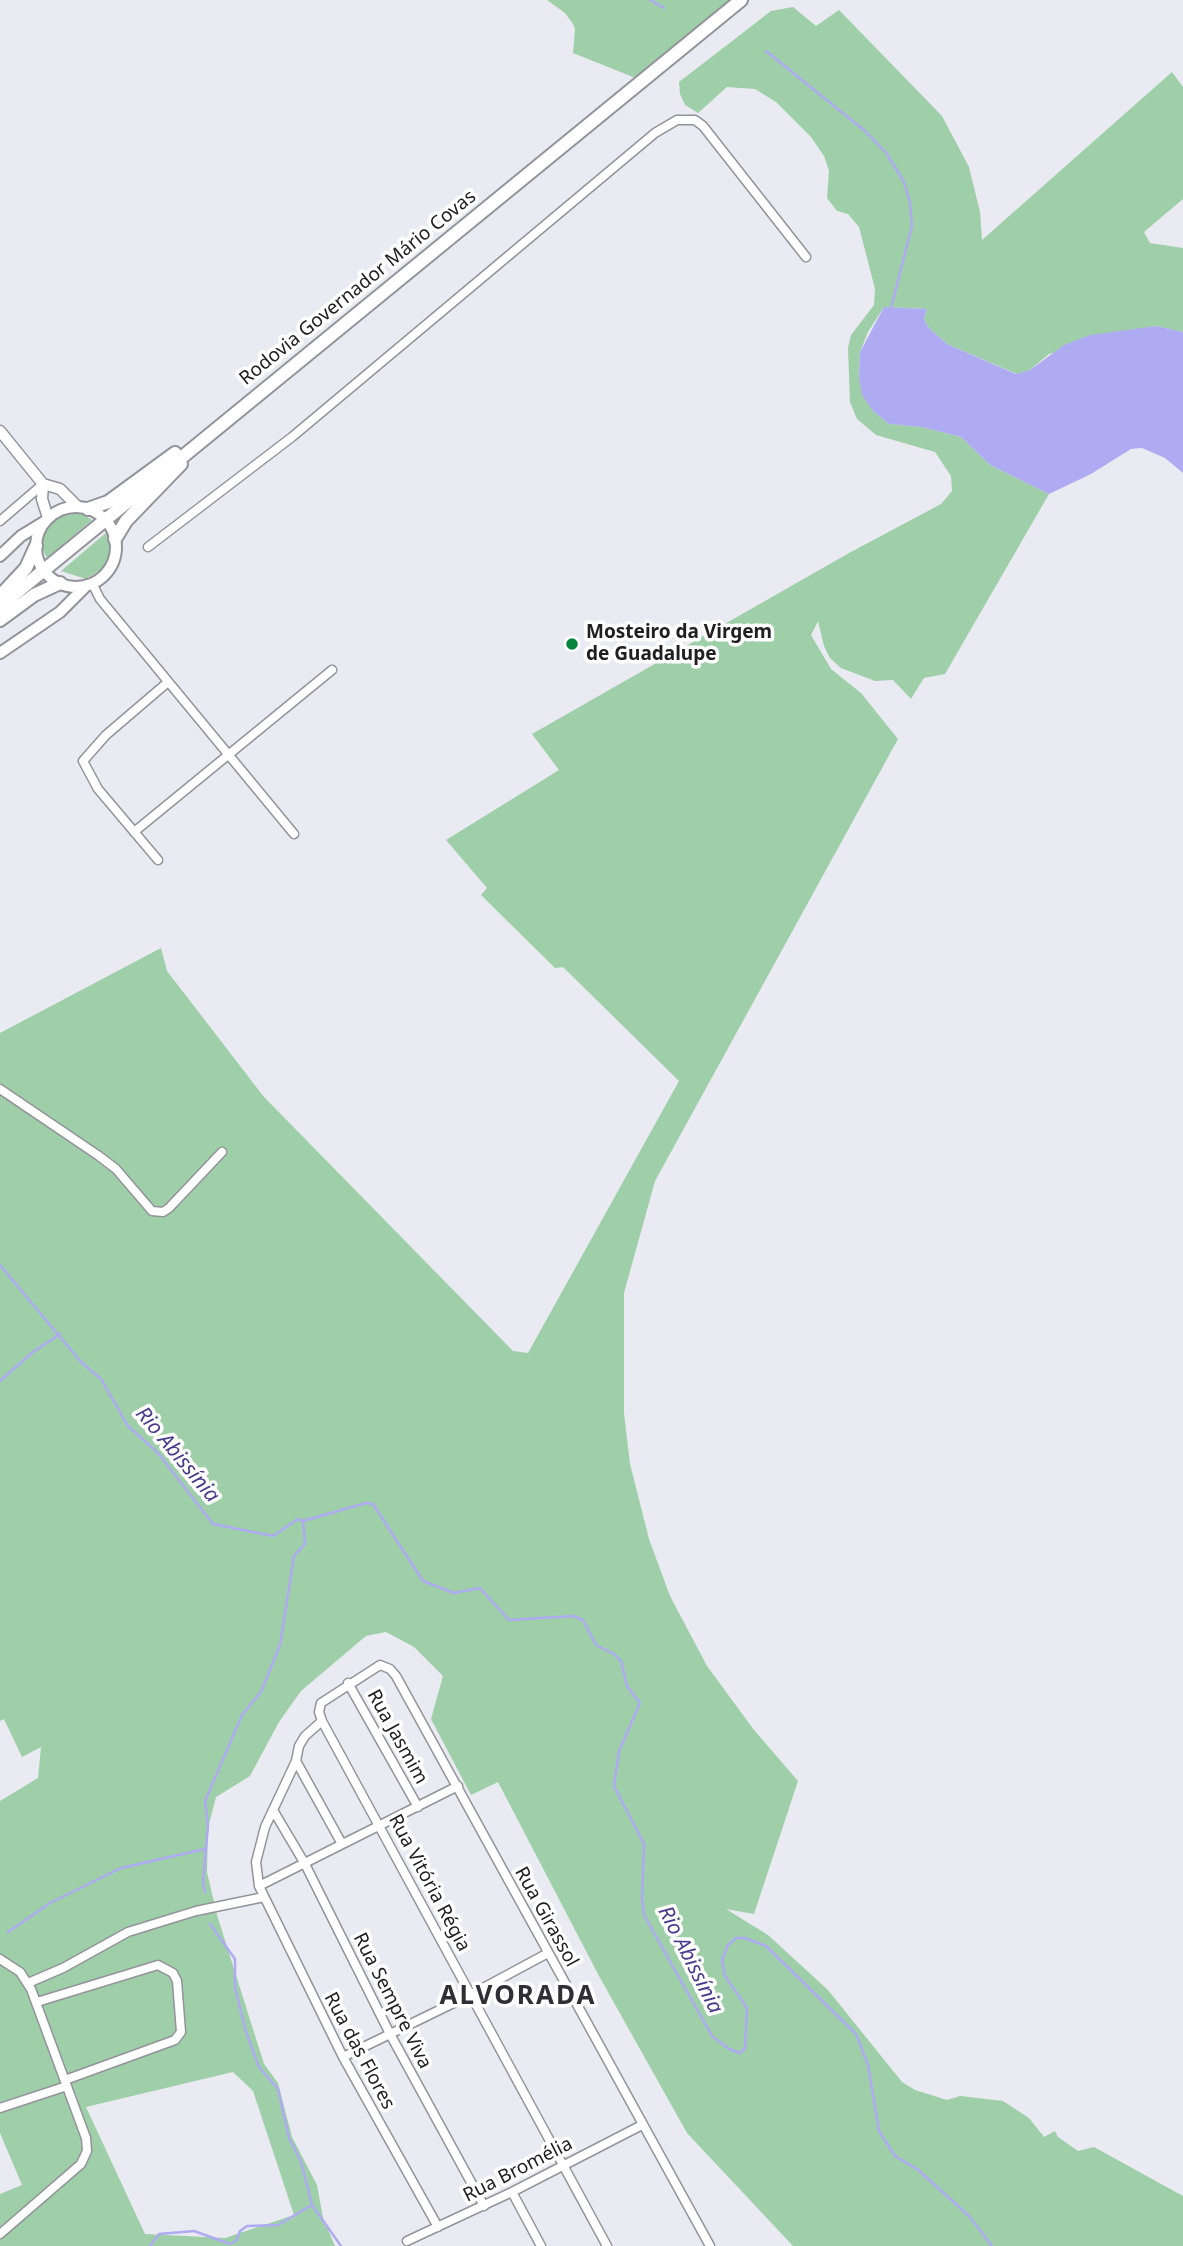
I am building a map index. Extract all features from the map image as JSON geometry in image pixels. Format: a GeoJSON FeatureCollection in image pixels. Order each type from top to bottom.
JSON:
{"type":"FeatureCollection","features":[{"type":"Feature","properties":{"kind":"highway","name":"Rodovia Governador Mário Covas"},"geometry":{"type":"LineString","coordinates":[[0,606],[741,0]]}},
{"type":"Feature","properties":{"kind":"highway"},"geometry":{"type":"LineString","coordinates":[[83,508],[108,502],[189,442],[214,431]]}},
{"type":"Feature","properties":{"kind":"highway"},"geometry":{"type":"LineString","coordinates":[[115,539],[121,526],[168,480],[192,449]]}},
{"type":"Feature","properties":{"kind":"highway"},"geometry":{"type":"LineString","coordinates":[[0,596],[26,568],[36,546]]}},
{"type":"Feature","properties":{"kind":"highway"},"geometry":{"type":"LineString","coordinates":[[0,620],[34,595],[60,583]]}},
{"type":"Feature","properties":{"kind":"main road"},"geometry":{"type":"LineString","coordinates":[[0,556],[21,536],[65,508],[83,508],[105,520],[115,539],[115,553],[109,568],[60,612],[0,653]]}},
{"type":"Feature","properties":{"kind":"main road"},"geometry":{"type":"LineString","coordinates":[[46,520],[36,546],[44,570],[60,583],[89,584]]}},
{"type":"Feature","properties":{"kind":"street"},"geometry":{"type":"LineString","coordinates":[[148,547],[292,438],[655,133],[677,120],[695,120],[703,126],[806,257]]}},
{"type":"Feature","properties":{"kind":"street"},"geometry":{"type":"LineString","coordinates":[[0,431],[43,484],[60,489],[83,508]]}},
{"type":"Feature","properties":{"kind":"street"},"geometry":{"type":"LineString","coordinates":[[0,520],[43,484]]}},
{"type":"Feature","properties":{"kind":"street"},"geometry":{"type":"LineString","coordinates":[[43,484],[42,499],[46,520]]}},
{"type":"Feature","properties":{"kind":"street"},"geometry":{"type":"LineString","coordinates":[[29,496],[42,499]]}},
{"type":"Feature","properties":{"kind":"street"},"geometry":{"type":"LineString","coordinates":[[89,584],[294,834]]}},
{"type":"Feature","properties":{"kind":"street"},"geometry":{"type":"LineString","coordinates":[[134,832],[332,670]]}},
{"type":"Feature","properties":{"kind":"street"},"geometry":{"type":"LineString","coordinates":[[158,860],[98,789],[83,761],[106,735],[168,682]]}},
{"type":"Feature","properties":{"kind":"street"},"geometry":{"type":"LineString","coordinates":[[0,1090],[99,1156],[116,1170],[152,1212],[163,1212],[169,1208],[222,1152]]}},
{"type":"Feature","properties":{"kind":"street","name":"Rua Girassol"},"geometry":{"type":"LineString","coordinates":[[348,1683],[380,1665],[390,1668],[396,1676],[710,2246]]}},
{"type":"Feature","properties":{"kind":"street"},"geometry":{"type":"LineString","coordinates":[[348,1683],[321,1703],[319,1712],[322,1721],[305,1736],[259,1844],[256,1863],[259,1886],[458,1786]]}},
{"type":"Feature","properties":{"kind":"street","name":"Rua Jasmim"},"geometry":{"type":"LineString","coordinates":[[348,1683],[418,1807]]}},
{"type":"Feature","properties":{"kind":"street","name":"Rua Vitória Régia"},"geometry":{"type":"LineString","coordinates":[[322,1721],[607,2246]]}},
{"type":"Feature","properties":{"kind":"street"},"geometry":{"type":"LineString","coordinates":[[296,1762],[342,1844]]}},
{"type":"Feature","properties":{"kind":"street","name":"Rua Sempre Viva"},"geometry":{"type":"LineString","coordinates":[[274,1810],[305,1864],[390,2034],[484,2206]]}},
{"type":"Feature","properties":{"kind":"street","name":"Rua das Flores"},"geometry":{"type":"LineString","coordinates":[[259,1886],[343,2057],[438,2227]]}},
{"type":"Feature","properties":{"kind":"street"},"geometry":{"type":"LineString","coordinates":[[28,1983],[63,1968],[128,1932],[196,1911],[264,1898]]}},
{"type":"Feature","properties":{"kind":"street"},"geometry":{"type":"LineString","coordinates":[[343,2057],[470,1995],[548,1953]]}},
{"type":"Feature","properties":{"kind":"street"},"geometry":{"type":"LineString","coordinates":[[0,1959],[20,1972],[28,1983],[86,2138],[87,2151],[81,2164],[0,2234]]}},
{"type":"Feature","properties":{"kind":"street"},"geometry":{"type":"LineString","coordinates":[[0,2108],[175,2040],[181,2032],[177,1980],[173,1973],[158,1965],[37,2003]]}},
{"type":"Feature","properties":{"kind":"street","name":"Rua Bromélia"},"geometry":{"type":"LineString","coordinates":[[407,2241],[484,2206],[642,2125]]}},
{"type":"Feature","properties":{"kind":"street"},"geometry":{"type":"LineString","coordinates":[[512,2192],[541,2246]]}},
{"type":"Feature","properties":{"kind":"green space"},"geometry":{"type":"Polygon","coordinates":[[[547,0],[734,0],[638,79],[573,53],[573,24],[565,13],[547,0]]]}},
{"type":"Feature","properties":{"kind":"green space"},"geometry":{"type":"Polygon","coordinates":[[[793,7],[816,26],[839,10],[942,116],[969,167],[980,212],[982,240],[1172,72],[1183,87],[1183,199],[1144,232],[1150,243],[1183,248],[1183,332],[1156,326],[1049,354],[1030,370],[1017,374],[947,344],[928,327],[924,319],[927,309],[884,307],[868,332],[860,352],[859,378],[873,411],[889,424],[922,427],[961,437],[990,465],[1049,494],[945,674],[924,678],[911,699],[893,680],[875,681],[841,668],[830,658],[824,646],[818,621],[811,635],[831,669],[861,693],[898,739],[655,1181],[624,1293],[624,1413],[630,1464],[649,1539],[670,1596],[707,1666],[754,1730],[798,1781],[754,1914],[726,1909],[768,1935],[828,1990],[902,2082],[915,2090],[947,2100],[960,2096],[1003,2101],[1029,2118],[1044,2137],[1055,2131],[1058,2137],[1078,2151],[1094,2147],[1183,2196],[1183,2246],[793,2246],[687,2133],[599,1976],[498,1782],[471,1795],[431,1719],[443,1676],[414,1647],[386,1632],[366,1636],[301,1691],[279,1722],[250,1776],[216,1797],[208,1828],[207,1872],[217,1915],[264,2064],[278,2083],[292,2137],[317,2185],[323,2218],[335,2246],[0,2246],[0,2194],[22,2185],[0,2133],[0,1801],[38,1778],[41,1747],[22,1757],[4,1719],[0,1721],[0,1033],[161,948],[167,971],[264,1097],[513,1351],[528,1353],[679,1081],[563,967],[555,968],[481,895],[487,888],[446,840],[559,770],[532,734],[849,553],[941,504],[952,491],[951,476],[935,452],[876,435],[857,419],[850,402],[848,348],[851,335],[874,305],[875,289],[859,227],[848,214],[837,211],[827,198],[829,171],[824,156],[811,137],[776,102],[755,89],[727,87],[698,113],[685,105],[680,94],[679,82],[771,11],[793,7]],[[233,2072],[86,2107],[145,2234],[225,2238],[294,2215],[253,2091],[233,2072]]]}},
{"type":"Feature","properties":{"kind":"green space"},"geometry":{"type":"Polygon","coordinates":[[[66,513],[82,514],[92,520],[47,558],[42,549],[41,534],[52,521],[66,513]]]}},
{"type":"Feature","properties":{"kind":"green space"},"geometry":{"type":"Polygon","coordinates":[[[107,532],[113,550],[105,567],[86,579],[61,571],[107,532]]]}},
{"type":"Feature","properties":{"kind":"shaded area"},"geometry":{"type":"Polygon","coordinates":[[[884,307],[927,309],[924,319],[928,327],[947,344],[1016,374],[1030,370],[1064,345],[1090,335],[1156,326],[1183,332],[1183,473],[1165,458],[1142,448],[1131,449],[1091,474],[1049,494],[990,465],[961,437],[922,427],[889,424],[873,411],[862,395],[859,378],[860,352],[884,307]]]}},
{"type":"Feature","properties":{"kind":"waterway"},"geometry":{"type":"LineString","coordinates":[[650,0],[664,8]]}},
{"type":"Feature","properties":{"kind":"waterway"},"geometry":{"type":"LineString","coordinates":[[766,51],[865,131],[887,154],[904,182],[910,202],[912,226],[890,312]]}},
{"type":"Feature","properties":{"kind":"waterway","name":"Rio Abissínia"},"geometry":{"type":"LineString","coordinates":[[0,1265],[81,1362],[101,1379],[128,1426],[158,1453],[213,1524],[273,1536],[298,1519],[303,1521],[366,1503],[373,1504],[423,1581],[454,1593],[480,1588],[509,1620],[573,1616],[583,1620],[596,1645],[614,1654],[621,1661],[627,1686],[640,1703],[619,1751],[614,1786],[644,1844],[644,1915],[712,2036],[729,2049],[740,2053],[745,2048],[747,2008],[725,1976],[722,1960],[728,1945],[736,1938],[745,1938],[766,1946],[856,2034],[868,2065],[879,2131],[895,2156],[917,2169],[969,2216],[992,2246]]}},
{"type":"Feature","properties":{"kind":"waterway"},"geometry":{"type":"LineString","coordinates":[[0,1381],[33,1352],[60,1334]]}},
{"type":"Feature","properties":{"kind":"waterway"},"geometry":{"type":"LineString","coordinates":[[205,1892],[203,1882],[208,1826],[205,1801],[242,1715],[261,1692],[280,1645],[294,1556],[305,1544],[303,1521]]}},
{"type":"Feature","properties":{"kind":"waterway"},"geometry":{"type":"LineString","coordinates":[[8,1932],[50,1903],[121,1868],[205,1849]]}},
{"type":"Feature","properties":{"kind":"waterway"},"geometry":{"type":"LineString","coordinates":[[210,1924],[235,1959],[235,1987],[246,2032],[259,2067],[278,2089],[289,2138],[301,2162],[312,2205],[341,2246]]}},
{"type":"Feature","properties":{"kind":"waterway"},"geometry":{"type":"LineString","coordinates":[[150,2246],[159,2234],[194,2231],[230,2244],[236,2241],[240,2231],[247,2226],[278,2225],[312,2205]]}},
{"type":"Feature","properties":{"kind":"place","name":"Mosteiro da Virgem de Guadalupe"},"geometry":{"type":"Point","coordinates":[572,644]}},
{"type":"Feature","properties":{"kind":"district","name":"ALVORADA"},"geometry":{"type":"Point","coordinates":[518,1997]}}]}
